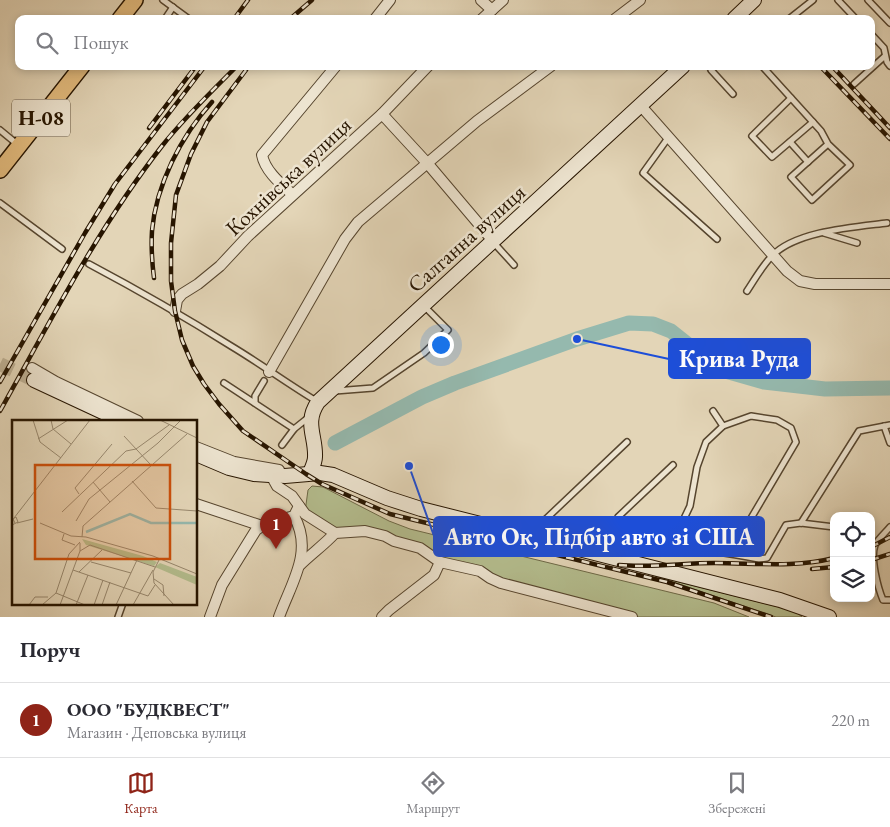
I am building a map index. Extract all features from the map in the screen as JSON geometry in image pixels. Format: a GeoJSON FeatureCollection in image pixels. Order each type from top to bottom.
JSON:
{"type":"FeatureCollection","features":[{"type":"Feature","properties":{"kind":"main road"},"geometry":{"type":"LineString","coordinates":[[123,15],[134,0]]}},
{"type":"Feature","properties":{"kind":"main road"},"geometry":{"type":"LineString","coordinates":[[738,15],[754,0]]}},
{"type":"Feature","properties":{"kind":"main road","name":"Н-08"},"geometry":{"type":"LineString","coordinates":[[0,170],[79,70]]}},
{"type":"Feature","properties":{"kind":"main road","name":"Салганна вулиця"},"geometry":{"type":"LineString","coordinates":[[304,474],[315,458],[311,423],[313,410],[318,402],[679,70]]}},
{"type":"Feature","properties":{"kind":"main road"},"geometry":{"type":"LineString","coordinates":[[33,374],[120,420]]}},
{"type":"Feature","properties":{"kind":"main road"},"geometry":{"type":"LineString","coordinates":[[198,455],[240,471],[272,477],[320,472],[333,475],[387,498],[421,509],[780,600],[825,616]]}},
{"type":"Feature","properties":{"kind":"main road"},"geometry":{"type":"LineString","coordinates":[[315,458],[333,475]]}},
{"type":"Feature","properties":{"kind":"street"},"geometry":{"type":"LineString","coordinates":[[378,15],[390,0]]}},
{"type":"Feature","properties":{"kind":"street"},"geometry":{"type":"LineString","coordinates":[[480,0],[492,10]]}},
{"type":"Feature","properties":{"kind":"street"},"geometry":{"type":"LineString","coordinates":[[486,15],[503,0]]}},
{"type":"Feature","properties":{"kind":"street"},"geometry":{"type":"LineString","coordinates":[[620,15],[640,0]]}},
{"type":"Feature","properties":{"kind":"street"},"geometry":{"type":"LineString","coordinates":[[292,194],[268,169],[262,155],[333,70]]}},
{"type":"Feature","properties":{"kind":"street","name":"Кохнівська вулиця"},"geometry":{"type":"LineString","coordinates":[[175,311],[177,300],[182,294],[220,266],[292,194],[327,165],[382,114],[424,70]]}},
{"type":"Feature","properties":{"kind":"street"},"geometry":{"type":"LineString","coordinates":[[266,376],[345,239],[358,222],[477,121],[547,70]]}},
{"type":"Feature","properties":{"kind":"street"},"geometry":{"type":"LineString","coordinates":[[641,106],[787,271],[800,281],[815,284],[890,284]]}},
{"type":"Feature","properties":{"kind":"street"},"geometry":{"type":"LineString","coordinates":[[382,114],[428,164],[494,242]]}},
{"type":"Feature","properties":{"kind":"street"},"geometry":{"type":"LineString","coordinates":[[33,374],[56,382],[136,420]]}},
{"type":"Feature","properties":{"kind":"street"},"geometry":{"type":"LineString","coordinates":[[198,447],[234,462],[304,474]]}},
{"type":"Feature","properties":{"kind":"street"},"geometry":{"type":"LineString","coordinates":[[272,477],[277,486],[292,496],[305,514],[335,533],[365,531],[386,536],[394,541],[420,548],[440,562],[480,571],[500,582],[632,617]]}},
{"type":"Feature","properties":{"kind":"street"},"geometry":{"type":"LineString","coordinates":[[198,505],[262,526]]}},
{"type":"Feature","properties":{"kind":"street"},"geometry":{"type":"LineString","coordinates":[[210,617],[222,585],[256,530],[262,526],[294,516],[299,506]]}},
{"type":"Feature","properties":{"kind":"street"},"geometry":{"type":"LineString","coordinates":[[279,617],[300,565],[301,528],[294,516]]}},
{"type":"Feature","properties":{"kind":"street"},"geometry":{"type":"LineString","coordinates":[[300,565],[335,533]]}},
{"type":"Feature","properties":{"kind":"street"},"geometry":{"type":"LineString","coordinates":[[382,617],[388,610],[434,574],[440,562]]}},
{"type":"Feature","properties":{"kind":"lane"},"geometry":{"type":"LineString","coordinates":[[163,0],[184,15]]}},
{"type":"Feature","properties":{"kind":"lane"},"geometry":{"type":"LineString","coordinates":[[794,15],[813,0]]}},
{"type":"Feature","properties":{"kind":"lane"},"geometry":{"type":"LineString","coordinates":[[838,0],[852,15]]}},
{"type":"Feature","properties":{"kind":"lane"},"geometry":{"type":"LineString","coordinates":[[868,0],[890,23]]}},
{"type":"Feature","properties":{"kind":"lane"},"geometry":{"type":"LineString","coordinates":[[168,15],[173,7]]}},
{"type":"Feature","properties":{"kind":"lane"},"geometry":{"type":"LineString","coordinates":[[875,38],[884,48],[885,56],[890,66]]}},
{"type":"Feature","properties":{"kind":"lane"},"geometry":{"type":"LineString","coordinates":[[875,65],[885,56]]}},
{"type":"Feature","properties":{"kind":"lane"},"geometry":{"type":"LineString","coordinates":[[711,70],[733,94]]}},
{"type":"Feature","properties":{"kind":"lane"},"geometry":{"type":"LineString","coordinates":[[766,70],[821,131],[828,144],[850,165],[812,200],[791,177],[828,144]]}},
{"type":"Feature","properties":{"kind":"lane"},"geometry":{"type":"LineString","coordinates":[[854,84],[870,70]]}},
{"type":"Feature","properties":{"kind":"lane"},"geometry":{"type":"LineString","coordinates":[[791,98],[752,136],[772,157],[813,122]]}},
{"type":"Feature","properties":{"kind":"lane"},"geometry":{"type":"LineString","coordinates":[[0,130],[19,146]]}},
{"type":"Feature","properties":{"kind":"lane"},"geometry":{"type":"LineString","coordinates":[[668,137],[643,173],[717,238]]}},
{"type":"Feature","properties":{"kind":"lane"},"geometry":{"type":"LineString","coordinates":[[790,142],[808,162]]}},
{"type":"Feature","properties":{"kind":"lane"},"geometry":{"type":"LineString","coordinates":[[0,202],[62,249]]}},
{"type":"Feature","properties":{"kind":"lane"},"geometry":{"type":"LineString","coordinates":[[747,291],[772,254],[791,243],[821,232],[887,222]]}},
{"type":"Feature","properties":{"kind":"lane"},"geometry":{"type":"LineString","coordinates":[[821,232],[857,243]]}},
{"type":"Feature","properties":{"kind":"lane"},"geometry":{"type":"LineString","coordinates":[[494,242],[514,265]]}},
{"type":"Feature","properties":{"kind":"lane"},"geometry":{"type":"LineString","coordinates":[[89,264],[175,311],[234,347],[266,376],[318,402]]}},
{"type":"Feature","properties":{"kind":"lane"},"geometry":{"type":"LineString","coordinates":[[330,391],[373,388],[424,353],[448,330],[424,306]]}},
{"type":"Feature","properties":{"kind":"lane"},"geometry":{"type":"LineString","coordinates":[[255,403],[255,396],[266,376]]}},
{"type":"Feature","properties":{"kind":"lane"},"geometry":{"type":"LineString","coordinates":[[224,383],[294,429]]}},
{"type":"Feature","properties":{"kind":"lane"},"geometry":{"type":"LineString","coordinates":[[713,411],[723,426]]}},
{"type":"Feature","properties":{"kind":"lane"},"geometry":{"type":"LineString","coordinates":[[282,445],[294,429],[312,416]]}},
{"type":"Feature","properties":{"kind":"lane"},"geometry":{"type":"LineString","coordinates":[[672,546],[690,506],[697,467],[706,442],[723,426],[751,416],[777,420],[791,428],[796,442],[750,520],[736,528]]}},
{"type":"Feature","properties":{"kind":"lane"},"geometry":{"type":"LineString","coordinates":[[801,523],[859,431],[890,425]]}},
{"type":"Feature","properties":{"kind":"lane"},"geometry":{"type":"LineString","coordinates":[[884,426],[890,443]]}},
{"type":"Feature","properties":{"kind":"lane"},"geometry":{"type":"LineString","coordinates":[[526,537],[627,442]]}},
{"type":"Feature","properties":{"kind":"lane"},"geometry":{"type":"LineString","coordinates":[[603,546],[618,517],[673,464]]}},
{"type":"Feature","properties":{"kind":"lane"},"geometry":{"type":"LineString","coordinates":[[578,549],[603,546],[672,546],[705,549],[759,559],[767,558],[786,525],[801,523],[830,527]]}},
{"type":"Feature","properties":{"kind":"lane"},"geometry":{"type":"LineString","coordinates":[[890,527],[875,546],[874,559],[878,588],[883,600],[890,600]]}},
{"type":"Feature","properties":{"kind":"lane"},"geometry":{"type":"LineString","coordinates":[[118,617],[124,604]]}},
{"type":"Feature","properties":{"kind":"green space"},"geometry":{"type":"Polygon","coordinates":[[[312,486],[323,487],[389,521],[410,529],[714,603],[749,617],[633,617],[442,561],[395,540],[334,530],[305,512],[308,490],[312,486]]]}},
{"type":"Feature","properties":{"kind":"green space"},"geometry":{"type":"Polygon","coordinates":[[[655,576],[795,611],[802,617],[776,617],[655,576]]]}},
{"type":"Feature","properties":{"kind":"waterway"},"geometry":{"type":"LineString","coordinates":[[335,443],[422,397],[455,383],[577,339],[629,323],[653,324],[671,331],[710,362],[729,372],[764,382],[825,389],[890,388]]}},
{"type":"Feature","properties":{"kind":"tunnel"},"geometry":{"type":"LineString","coordinates":[[0,364],[34,380]]}},
{"type":"Feature","properties":{"kind":"railway"},"geometry":{"type":"LineString","coordinates":[[237,15],[248,0]]}},
{"type":"Feature","properties":{"kind":"railway"},"geometry":{"type":"LineString","coordinates":[[295,15],[312,0]]}},
{"type":"Feature","properties":{"kind":"railway"},"geometry":{"type":"LineString","coordinates":[[149,128],[193,70]]}},
{"type":"Feature","properties":{"kind":"railway"},"geometry":{"type":"LineString","coordinates":[[0,382],[115,184],[202,70]]}},
{"type":"Feature","properties":{"kind":"railway"},"geometry":{"type":"LineString","coordinates":[[0,411],[76,275],[117,209],[179,125],[233,70]]}},
{"type":"Feature","properties":{"kind":"railway"},"geometry":{"type":"LineString","coordinates":[[246,70],[207,122],[191,154],[176,195],[171,243],[171,281],[175,311],[182,340],[193,366],[204,384],[243,431],[322,484],[390,514],[667,582],[771,617]]}},
{"type":"Feature","properties":{"kind":"railway"},"geometry":{"type":"LineString","coordinates":[[824,70],[890,139]]}},
{"type":"Feature","properties":{"kind":"railway"},"geometry":{"type":"LineString","coordinates":[[836,70],[890,128]]}},
{"type":"Feature","properties":{"kind":"railway"},"geometry":{"type":"LineString","coordinates":[[154,278],[152,231],[159,196],[180,146],[212,102]]}},
{"type":"Feature","properties":{"kind":"railway"},"geometry":{"type":"LineString","coordinates":[[875,545],[890,537]]}},
{"type":"Feature","properties":{"kind":"railway"},"geometry":{"type":"LineString","coordinates":[[875,559],[890,554]]}},
{"type":"Feature","properties":{"kind":"railway"},"geometry":{"type":"LineString","coordinates":[[619,565],[790,564],[830,559]]}},
{"type":"Feature","properties":{"kind":"railway"},"geometry":{"type":"LineString","coordinates":[[812,569],[830,567]]}},
{"type":"Feature","properties":{"kind":"place","name":"Крива Руда"},"geometry":{"type":"Point","coordinates":[577,339]}},
{"type":"Feature","properties":{"kind":"place","name":"Авто Ок, Підбір авто зі США"},"geometry":{"type":"Point","coordinates":[409,466]}},
{"type":"Feature","properties":{"kind":"place","name":"ООО \"БУДКВЕСТ\""},"geometry":{"type":"Point","coordinates":[276,549]}}]}
